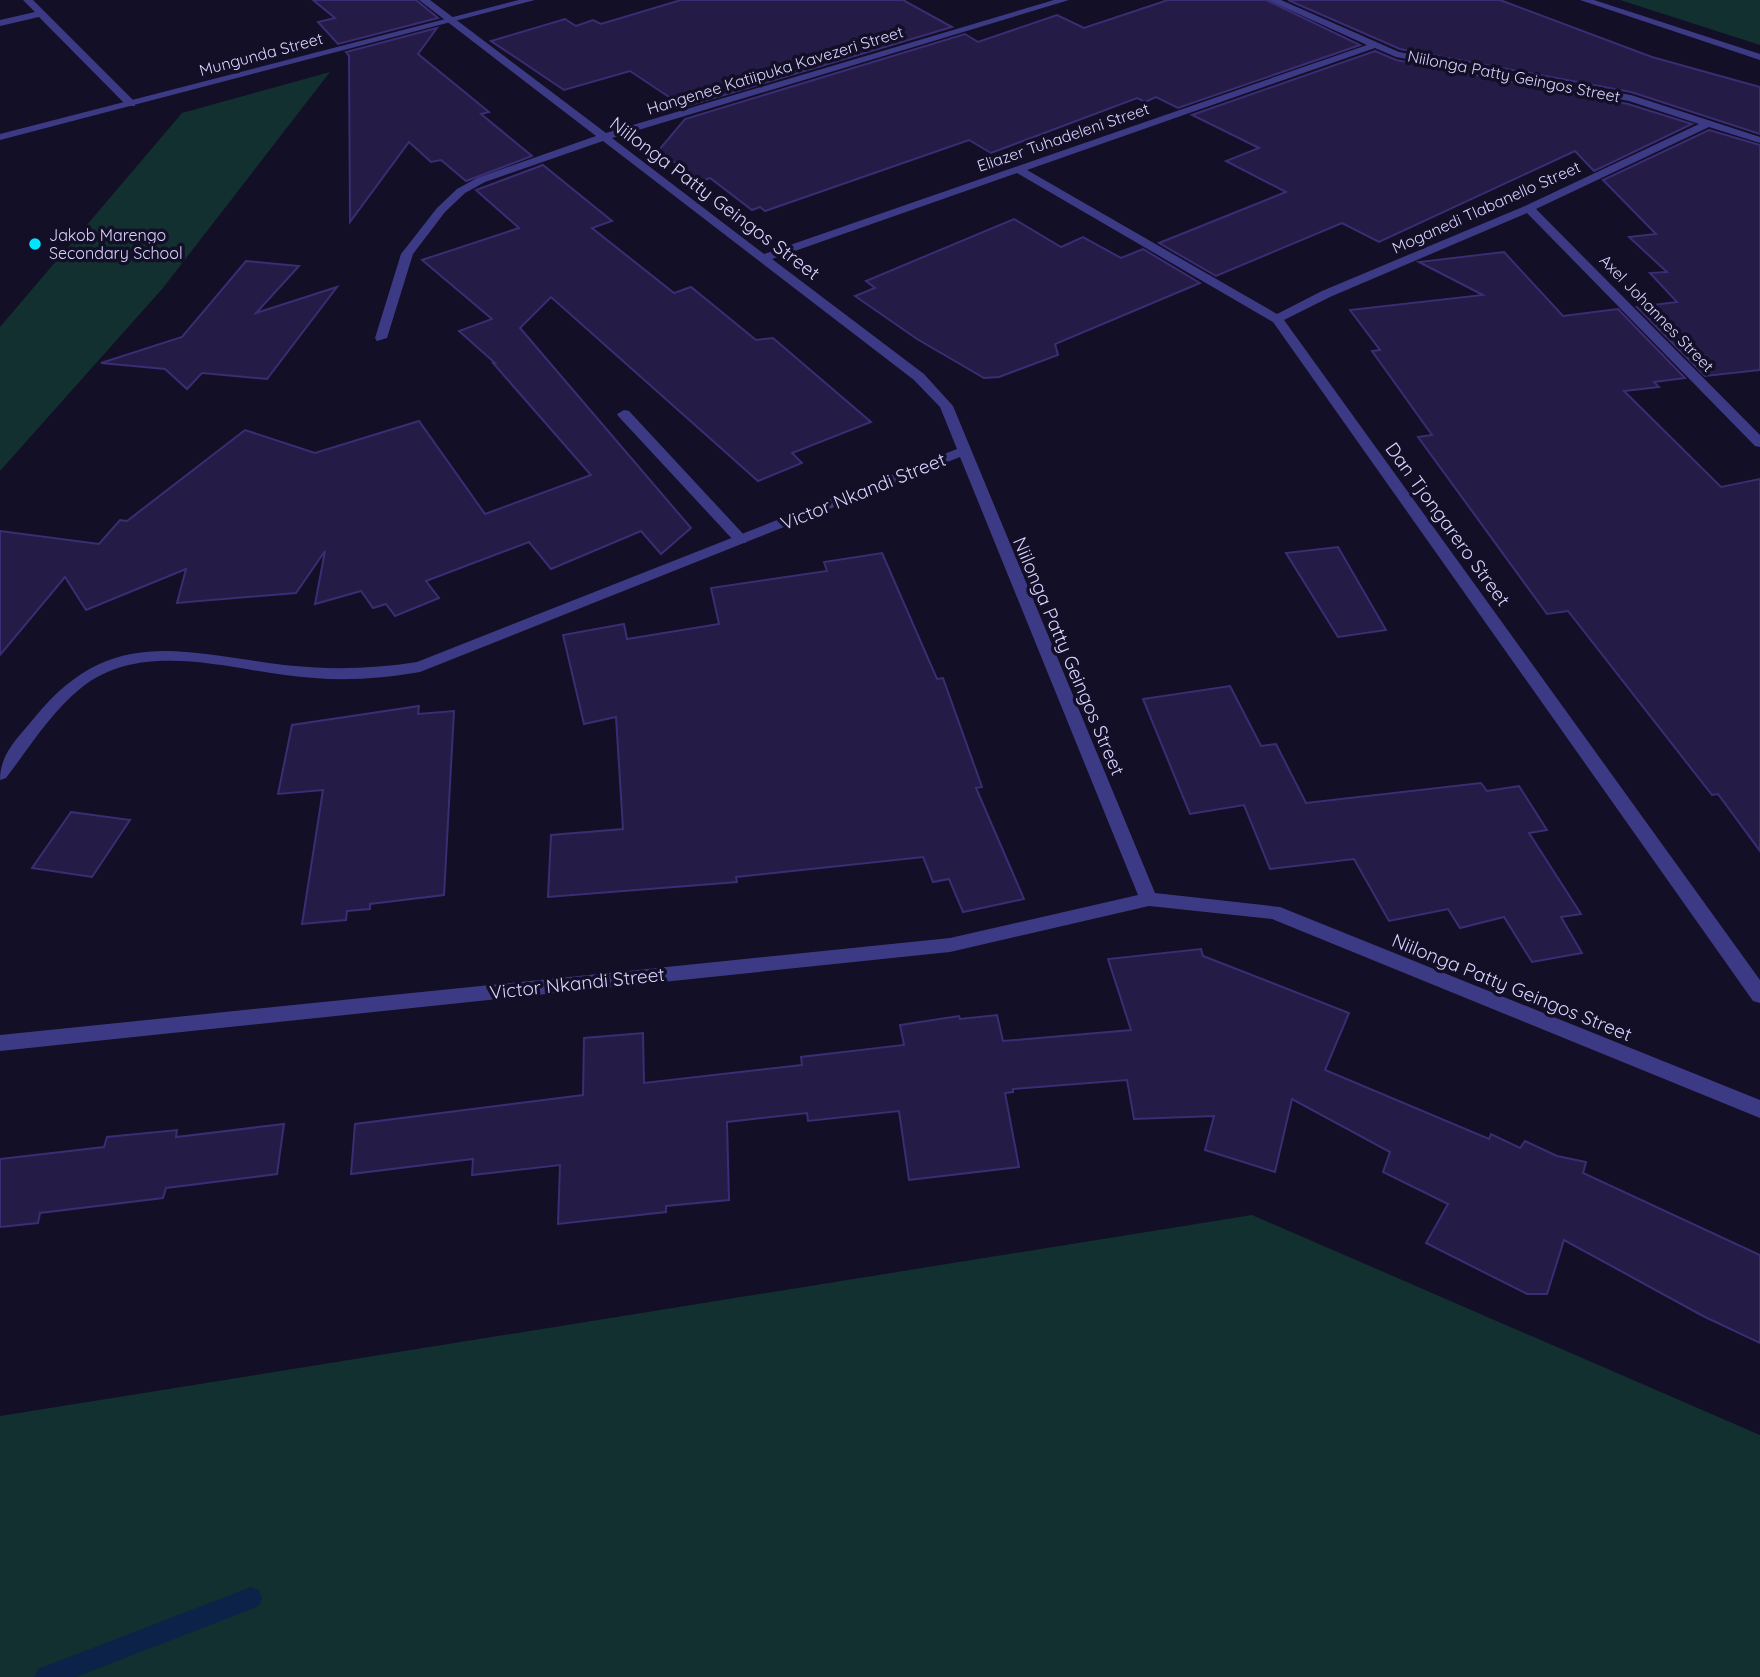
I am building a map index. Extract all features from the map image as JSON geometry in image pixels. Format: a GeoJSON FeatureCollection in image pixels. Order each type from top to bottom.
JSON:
{"type":"FeatureCollection","features":[{"type":"Feature","properties":{"kind":"street"},"geometry":{"type":"LineString","coordinates":[[28,0],[131,104]]}},
{"type":"Feature","properties":{"kind":"street","name":"Niilonga Patty Geingos Street"},"geometry":{"type":"LineString","coordinates":[[424,0],[919,377],[946,406],[1149,899],[1274,912],[1760,1109]]}},
{"type":"Feature","properties":{"kind":"street","name":"Mungunda Street"},"geometry":{"type":"LineString","coordinates":[[0,137],[530,0]]}},
{"type":"Feature","properties":{"kind":"street","name":"Hangenee Katiipuka Kavezeri Street"},"geometry":{"type":"LineString","coordinates":[[382,338],[407,254],[441,211],[461,191],[481,180],[602,138],[1064,0]]}},
{"type":"Feature","properties":{"kind":"street","name":"Niilonga Patty Geingos Street"},"geometry":{"type":"LineString","coordinates":[[1273,0],[1373,46],[1416,59],[1631,99],[1760,140]]}},
{"type":"Feature","properties":{"kind":"street"},"geometry":{"type":"LineString","coordinates":[[1585,0],[1760,57]]}},
{"type":"Feature","properties":{"kind":"street"},"geometry":{"type":"LineString","coordinates":[[0,23],[40,14]]}},
{"type":"Feature","properties":{"kind":"street","name":"Eliazer Tuhadeleni Street"},"geometry":{"type":"LineString","coordinates":[[763,258],[1373,46]]}},
{"type":"Feature","properties":{"kind":"street","name":"Moganedi Tlabanello Street"},"geometry":{"type":"LineString","coordinates":[[1277,319],[1326,293],[1529,208],[1707,124]]}},
{"type":"Feature","properties":{"kind":"street","name":"Dan Tjongarero Street"},"geometry":{"type":"LineString","coordinates":[[1019,170],[1277,319],[1760,995]]}},
{"type":"Feature","properties":{"kind":"street","name":"Axel Johannes Street"},"geometry":{"type":"LineString","coordinates":[[1529,208],[1760,443]]}},
{"type":"Feature","properties":{"kind":"street"},"geometry":{"type":"LineString","coordinates":[[624,414],[741,540]]}},
{"type":"Feature","properties":{"kind":"street","name":"Victor Nkandi Street"},"geometry":{"type":"LineString","coordinates":[[0,774],[44,717],[76,683],[107,667],[137,658],[179,655],[311,673],[377,674],[419,667],[963,451]]}},
{"type":"Feature","properties":{"kind":"street","name":"Victor Nkandi Street"},"geometry":{"type":"LineString","coordinates":[[0,1042],[950,945],[1026,930],[1074,915],[1149,899]]}},
{"type":"Feature","properties":{"kind":"green space"},"geometry":{"type":"Polygon","coordinates":[[[1620,0],[1760,0],[1760,45],[1620,0]]]}},
{"type":"Feature","properties":{"kind":"green space"},"geometry":{"type":"Polygon","coordinates":[[[330,72],[163,288],[0,471],[0,327],[182,113],[330,72]]]}},
{"type":"Feature","properties":{"kind":"green space"},"geometry":{"type":"Polygon","coordinates":[[[1252,1215],[1760,1435],[1760,1677],[0,1677],[0,1416],[1252,1215]]]}},
{"type":"Feature","properties":{"kind":"building"},"geometry":{"type":"Polygon","coordinates":[[[313,0],[416,0],[438,18],[338,44],[318,22],[335,18],[313,0]]]}},
{"type":"Feature","properties":{"kind":"building"},"geometry":{"type":"Polygon","coordinates":[[[681,0],[903,0],[952,27],[684,107],[630,71],[564,90],[491,41],[565,19],[576,26],[593,20],[601,24],[681,0]]]}},
{"type":"Feature","properties":{"kind":"building"},"geometry":{"type":"Polygon","coordinates":[[[1168,0],[1266,0],[1360,45],[1178,108],[1156,97],[1145,102],[1137,98],[991,153],[969,140],[765,211],[760,207],[752,210],[710,178],[702,181],[658,151],[685,119],[965,34],[978,42],[1057,15],[1084,28],[1168,0]]]}},
{"type":"Feature","properties":{"kind":"building"},"geometry":{"type":"Polygon","coordinates":[[[1288,0],[1500,0],[1652,57],[1760,87],[1760,134],[1631,92],[1400,49],[1288,0]]]}},
{"type":"Feature","properties":{"kind":"building"},"geometry":{"type":"Polygon","coordinates":[[[437,28],[418,54],[489,112],[481,114],[532,156],[466,181],[441,160],[431,162],[409,142],[350,222],[349,56],[346,52],[437,28]]]}},
{"type":"Feature","properties":{"kind":"building"},"geometry":{"type":"Polygon","coordinates":[[[1375,51],[1396,60],[1628,104],[1692,124],[1594,171],[1575,151],[1379,242],[1342,223],[1216,276],[1159,243],[1286,192],[1226,161],[1259,148],[1192,115],[1375,51]]]}},
{"type":"Feature","properties":{"kind":"building"},"geometry":{"type":"Polygon","coordinates":[[[1709,130],[1760,145],[1760,370],[1705,376],[1637,307],[1677,302],[1650,273],[1667,272],[1629,237],[1656,234],[1603,180],[1709,130]]]}},
{"type":"Feature","properties":{"kind":"building"},"geometry":{"type":"Polygon","coordinates":[[[543,165],[612,221],[592,228],[674,293],[691,287],[756,340],[773,338],[871,422],[792,453],[802,463],[758,481],[551,297],[520,328],[691,528],[661,554],[641,531],[551,569],[529,542],[426,581],[439,598],[395,616],[386,604],[373,608],[361,591],[315,604],[325,551],[296,593],[177,603],[186,569],[86,610],[65,577],[0,655],[0,531],[99,544],[120,520],[127,521],[245,430],[315,453],[419,421],[485,514],[591,475],[495,363],[459,331],[492,319],[422,260],[519,228],[476,190],[543,165]]]}},
{"type":"Feature","properties":{"kind":"building"},"geometry":{"type":"Polygon","coordinates":[[[1014,219],[1061,247],[1083,237],[1121,258],[1143,249],[1200,283],[1055,344],[1058,355],[999,377],[984,378],[917,339],[855,296],[875,288],[866,281],[1014,219]]]}},
{"type":"Feature","properties":{"kind":"building"},"geometry":{"type":"Polygon","coordinates":[[[1504,252],[1563,316],[1618,309],[1685,378],[1654,382],[1659,387],[1624,391],[1721,487],[1760,479],[1760,851],[1718,794],[1712,795],[1568,611],[1547,614],[1418,437],[1432,435],[1372,351],[1380,350],[1350,310],[1483,295],[1419,262],[1504,252]]]}},
{"type":"Feature","properties":{"kind":"building"},"geometry":{"type":"Polygon","coordinates":[[[246,261],[299,266],[256,313],[337,287],[267,379],[202,373],[187,389],[165,369],[101,363],[182,337],[246,261]]]}},
{"type":"Feature","properties":{"kind":"building"},"geometry":{"type":"Polygon","coordinates":[[[1338,547],[1386,630],[1338,637],[1286,553],[1338,547]]]}},
{"type":"Feature","properties":{"kind":"building"},"geometry":{"type":"Polygon","coordinates":[[[882,553],[937,679],[943,678],[982,787],[976,788],[1024,899],[963,912],[949,879],[933,882],[923,857],[736,877],[737,882],[548,897],[551,835],[623,829],[616,717],[584,724],[563,635],[624,624],[627,639],[719,624],[711,588],[827,571],[824,562],[882,553]]]}},
{"type":"Feature","properties":{"kind":"building"},"geometry":{"type":"Polygon","coordinates":[[[1230,686],[1261,746],[1276,744],[1306,803],[1481,783],[1487,791],[1519,786],[1547,830],[1529,833],[1581,914],[1561,917],[1582,953],[1532,962],[1504,917],[1460,928],[1448,909],[1389,921],[1354,859],[1270,869],[1244,805],[1190,814],[1143,699],[1230,686]]]}},
{"type":"Feature","properties":{"kind":"building"},"geometry":{"type":"Polygon","coordinates":[[[419,706],[418,714],[454,711],[444,895],[370,904],[370,909],[347,911],[346,920],[302,924],[323,790],[278,794],[292,725],[419,706]]]}},
{"type":"Feature","properties":{"kind":"building"},"geometry":{"type":"Polygon","coordinates":[[[71,812],[130,820],[92,877],[32,868],[71,812]]]}},
{"type":"Feature","properties":{"kind":"building"},"geometry":{"type":"Polygon","coordinates":[[[1201,949],[1203,956],[1349,1013],[1325,1070],[1489,1139],[1491,1134],[1520,1148],[1525,1141],[1557,1156],[1586,1162],[1583,1173],[1760,1255],[1760,1343],[1703,1316],[1564,1240],[1547,1294],[1527,1294],[1426,1243],[1448,1204],[1383,1172],[1390,1152],[1292,1099],[1275,1172],[1205,1150],[1214,1116],[1134,1119],[1127,1080],[1013,1089],[1013,1092],[1005,1093],[1019,1167],[909,1180],[899,1111],[808,1121],[807,1113],[727,1122],[729,1200],[666,1206],[666,1212],[558,1224],[560,1165],[472,1175],[473,1159],[351,1174],[355,1124],[583,1095],[584,1038],[643,1033],[644,1083],[802,1065],[801,1057],[904,1045],[900,1025],[959,1016],[960,1019],[997,1015],[1003,1041],[1131,1030],[1108,959],[1201,949]]]}},
{"type":"Feature","properties":{"kind":"building"},"geometry":{"type":"Polygon","coordinates":[[[284,1124],[277,1174],[166,1188],[163,1198],[40,1213],[38,1223],[0,1227],[0,1159],[104,1147],[107,1137],[177,1130],[176,1137],[284,1124]]]}},
{"type":"Feature","properties":{"kind":"waterway"},"geometry":{"type":"LineString","coordinates":[[46,1677],[251,1598]]}},
{"type":"Feature","properties":{"kind":"place","name":"Jakob Marengo Secondary School"},"geometry":{"type":"Point","coordinates":[35,244]}}]}
